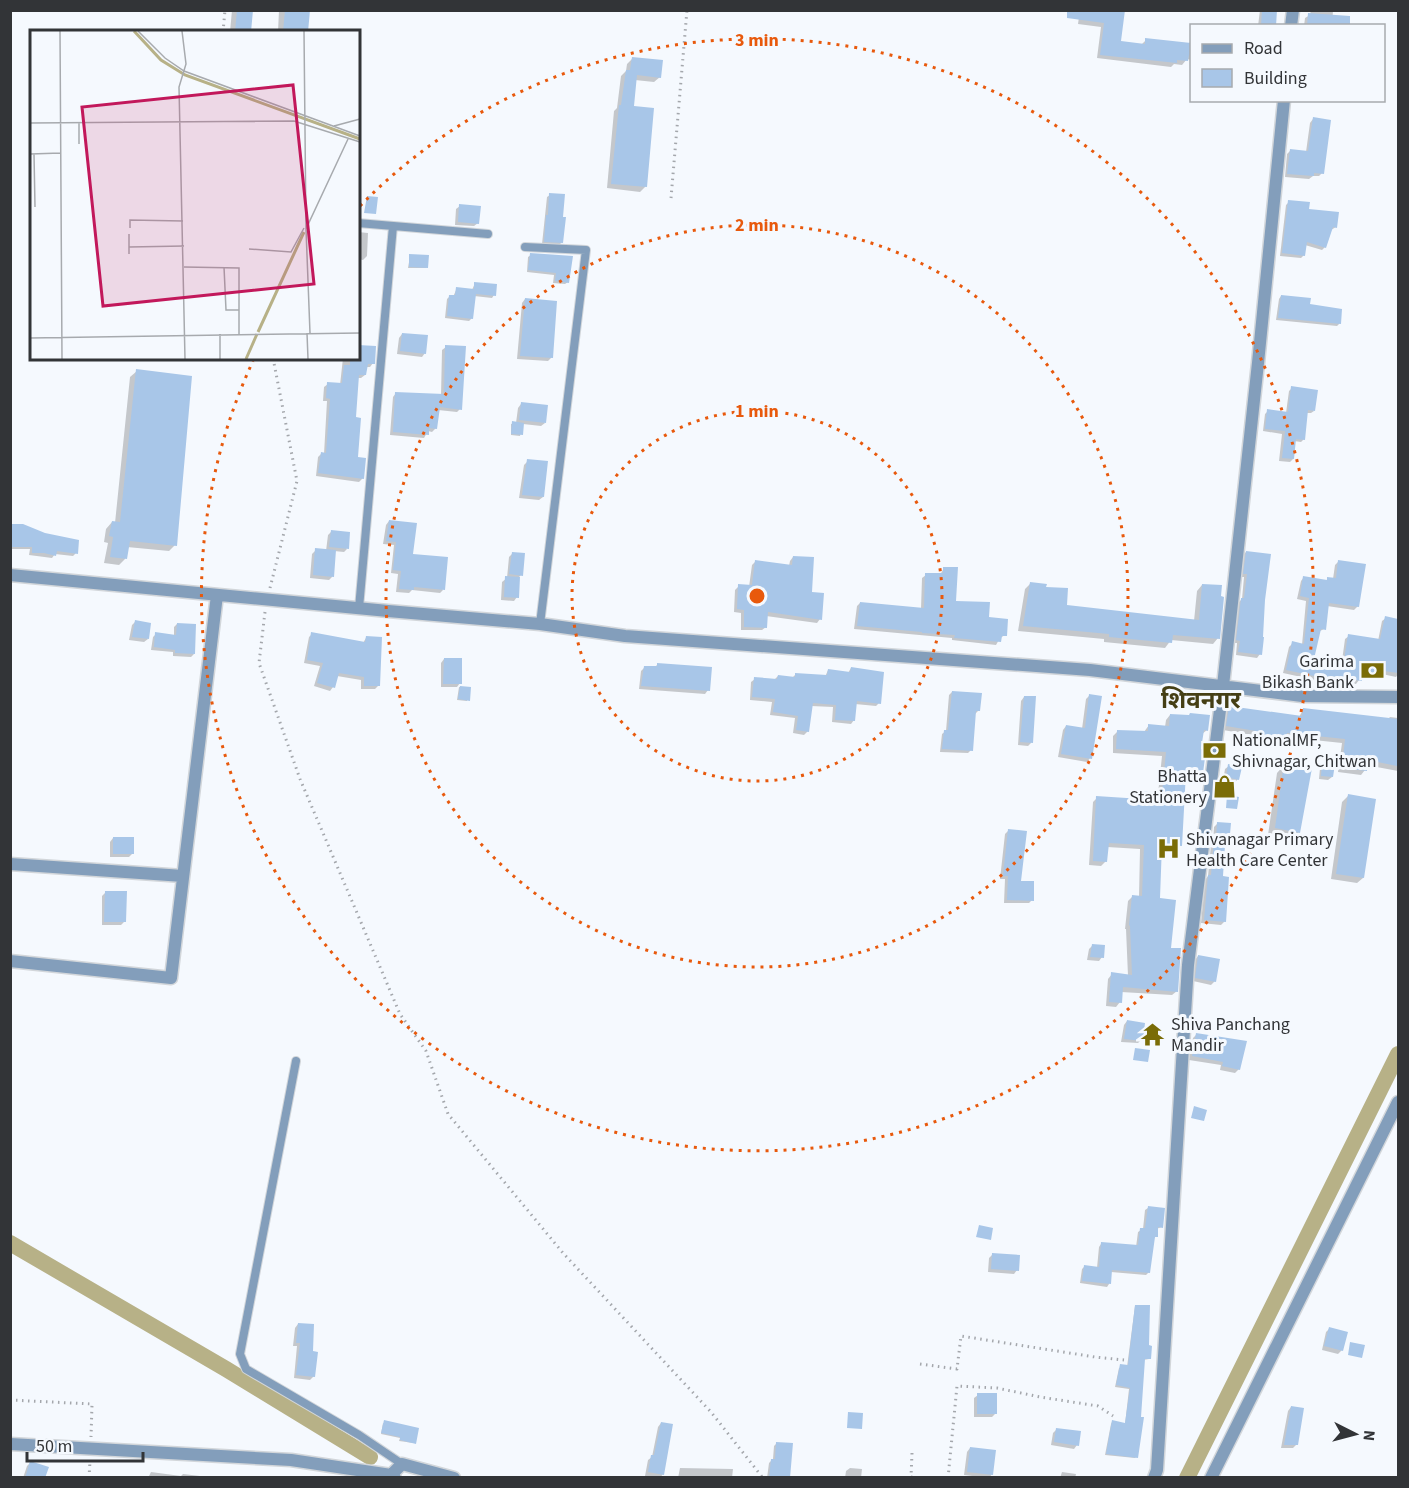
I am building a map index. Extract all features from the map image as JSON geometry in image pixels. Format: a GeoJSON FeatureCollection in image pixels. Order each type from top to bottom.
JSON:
{"type":"FeatureCollection","features":[{"type":"Feature","properties":{"kind":"street"},"geometry":{"type":"LineString","coordinates":[[1154,1478],[1157,1470],[1164,1377],[1188,965],[1223,686],[1284,102]]}},
{"type":"Feature","properties":{"kind":"street"},"geometry":{"type":"LineString","coordinates":[[10,575],[540,624],[625,636],[1090,670],[1302,696],[1398,697]]}},
{"type":"Feature","properties":{"kind":"street"},"geometry":{"type":"LineString","coordinates":[[10,961],[171,978],[217,595]]}},
{"type":"Feature","properties":{"kind":"street"},"geometry":{"type":"LineString","coordinates":[[10,864],[183,876]]}},
{"type":"Feature","properties":{"kind":"street"},"geometry":{"type":"LineString","coordinates":[[1211,1478],[1398,1102]]}},
{"type":"Feature","properties":{"kind":"street"},"geometry":{"type":"LineString","coordinates":[[10,1444],[291,1460],[454,1478]]}},
{"type":"Feature","properties":{"kind":"lane"},"geometry":{"type":"LineString","coordinates":[[360,223],[488,234]]}},
{"type":"Feature","properties":{"kind":"lane"},"geometry":{"type":"LineString","coordinates":[[359,608],[393,226]]}},
{"type":"Feature","properties":{"kind":"lane"},"geometry":{"type":"LineString","coordinates":[[525,248],[586,250],[540,624]]}},
{"type":"Feature","properties":{"kind":"lane"},"geometry":{"type":"LineString","coordinates":[[296,1061],[240,1354],[246,1369],[359,1435],[396,1472]]}},
{"type":"Feature","properties":{"kind":"path"},"geometry":{"type":"LineString","coordinates":[[223,30],[225,10]]}},
{"type":"Feature","properties":{"kind":"path"},"geometry":{"type":"LineString","coordinates":[[671,198],[687,10]]}},
{"type":"Feature","properties":{"kind":"path"},"geometry":{"type":"LineString","coordinates":[[273,360],[297,481],[267,600],[259,663],[300,779],[400,1014],[426,1051],[448,1114],[563,1253],[711,1412],[763,1478]]}},
{"type":"Feature","properties":{"kind":"path"},"geometry":{"type":"LineString","coordinates":[[920,1364],[957,1369],[961,1336],[1095,1357],[1124,1359]]}},
{"type":"Feature","properties":{"kind":"path"},"geometry":{"type":"LineString","coordinates":[[948,1478],[957,1386],[997,1388],[1098,1406],[1113,1416]]}},
{"type":"Feature","properties":{"kind":"path"},"geometry":{"type":"LineString","coordinates":[[10,1400],[92,1404],[89,1478]]}},
{"type":"Feature","properties":{"kind":"path"},"geometry":{"type":"LineString","coordinates":[[912,1453],[911,1477],[924,1478]]}},
{"type":"Feature","properties":{"kind":"building"},"geometry":{"type":"Polygon","coordinates":[[[237,10],[253,10],[251,30],[235,30],[237,10]]]}},
{"type":"Feature","properties":{"kind":"building"},"geometry":{"type":"Polygon","coordinates":[[[285,10],[310,10],[308,30],[283,30],[285,10]]]}},
{"type":"Feature","properties":{"kind":"building"},"geometry":{"type":"Polygon","coordinates":[[[1067,10],[1125,10],[1121,41],[1145,44],[1145,38],[1190,43],[1190,55],[1188,61],[1177,60],[1177,63],[1100,55],[1104,23],[1067,18],[1067,10]]]}},
{"type":"Feature","properties":{"kind":"building"},"geometry":{"type":"Polygon","coordinates":[[[1262,10],[1277,10],[1276,24],[1261,24],[1262,10]]]}},
{"type":"Feature","properties":{"kind":"building"},"geometry":{"type":"Polygon","coordinates":[[[1308,13],[1350,16],[1350,24],[1307,24],[1308,13]]]}},
{"type":"Feature","properties":{"kind":"building"},"geometry":{"type":"Polygon","coordinates":[[[632,57],[663,60],[661,78],[637,75],[634,106],[654,108],[647,187],[611,184],[619,105],[621,105],[626,70],[630,70],[632,57]]]}},
{"type":"Feature","properties":{"kind":"building"},"geometry":{"type":"Polygon","coordinates":[[[1313,117],[1331,120],[1324,174],[1314,173],[1314,176],[1287,174],[1290,149],[1308,151],[1313,117]]]}},
{"type":"Feature","properties":{"kind":"building"},"geometry":{"type":"Polygon","coordinates":[[[549,193],[565,194],[563,217],[566,217],[563,243],[544,242],[549,193]]]}},
{"type":"Feature","properties":{"kind":"building"},"geometry":{"type":"Polygon","coordinates":[[[367,196],[378,197],[376,214],[364,213],[367,196]]]}},
{"type":"Feature","properties":{"kind":"building"},"geometry":{"type":"Polygon","coordinates":[[[1288,200],[1310,202],[1309,209],[1339,212],[1337,228],[1333,227],[1326,248],[1307,242],[1305,256],[1282,253],[1288,200]]]}},
{"type":"Feature","properties":{"kind":"building"},"geometry":{"type":"Polygon","coordinates":[[[459,204],[481,206],[479,224],[458,222],[459,204]]]}},
{"type":"Feature","properties":{"kind":"building"},"geometry":{"type":"Polygon","coordinates":[[[530,253],[573,256],[569,283],[555,281],[556,273],[528,270],[530,253]]]}},
{"type":"Feature","properties":{"kind":"building"},"geometry":{"type":"Polygon","coordinates":[[[409,254],[429,255],[428,268],[409,267],[409,254]]]}},
{"type":"Feature","properties":{"kind":"building"},"geometry":{"type":"Polygon","coordinates":[[[474,282],[497,284],[496,296],[476,294],[473,319],[447,316],[449,295],[455,295],[456,287],[474,289],[474,282]]]}},
{"type":"Feature","properties":{"kind":"building"},"geometry":{"type":"Polygon","coordinates":[[[1281,295],[1311,298],[1310,304],[1342,309],[1341,324],[1278,318],[1281,295]]]}},
{"type":"Feature","properties":{"kind":"building"},"geometry":{"type":"Polygon","coordinates":[[[525,298],[557,301],[553,358],[520,356],[525,298]]]}},
{"type":"Feature","properties":{"kind":"building"},"geometry":{"type":"Polygon","coordinates":[[[402,333],[428,335],[426,354],[400,351],[402,333]]]}},
{"type":"Feature","properties":{"kind":"building"},"geometry":{"type":"Polygon","coordinates":[[[360,345],[376,346],[375,364],[368,364],[366,375],[359,375],[356,417],[361,418],[358,457],[366,458],[364,479],[318,473],[321,452],[326,453],[330,399],[326,398],[327,382],[342,383],[344,365],[350,365],[350,360],[360,360],[360,345]]]}},
{"type":"Feature","properties":{"kind":"building"},"geometry":{"type":"Polygon","coordinates":[[[445,345],[466,346],[462,410],[440,407],[437,429],[429,428],[429,435],[393,432],[395,392],[444,394],[445,345]]]}},
{"type":"Feature","properties":{"kind":"building"},"geometry":{"type":"Polygon","coordinates":[[[136,369],[192,376],[177,546],[130,541],[127,559],[110,557],[113,537],[109,536],[112,521],[120,522],[136,369]]]}},
{"type":"Feature","properties":{"kind":"building"},"geometry":{"type":"Polygon","coordinates":[[[1291,386],[1318,390],[1315,411],[1308,410],[1305,440],[1296,439],[1294,459],[1282,458],[1285,431],[1265,429],[1267,409],[1288,412],[1291,386]]]}},
{"type":"Feature","properties":{"kind":"building"},"geometry":{"type":"Polygon","coordinates":[[[521,402],[548,405],[546,423],[519,420],[521,402]]]}},
{"type":"Feature","properties":{"kind":"building"},"geometry":{"type":"Polygon","coordinates":[[[512,421],[524,423],[523,435],[511,434],[512,421]]]}},
{"type":"Feature","properties":{"kind":"building"},"geometry":{"type":"Polygon","coordinates":[[[527,459],[548,461],[544,497],[522,495],[527,459]]]}},
{"type":"Feature","properties":{"kind":"building"},"geometry":{"type":"Polygon","coordinates":[[[389,520],[417,523],[413,554],[448,557],[445,590],[414,587],[414,590],[399,589],[401,571],[393,570],[396,542],[386,541],[389,520]]]}},
{"type":"Feature","properties":{"kind":"building"},"geometry":{"type":"Polygon","coordinates":[[[10,524],[23,524],[45,533],[79,540],[78,554],[57,551],[56,556],[32,553],[32,547],[10,547],[10,524]]]}},
{"type":"Feature","properties":{"kind":"building"},"geometry":{"type":"Polygon","coordinates":[[[331,530],[350,532],[349,549],[329,547],[331,530]]]}},
{"type":"Feature","properties":{"kind":"building"},"geometry":{"type":"Polygon","coordinates":[[[315,548],[336,550],[334,577],[313,575],[315,548]]]}},
{"type":"Feature","properties":{"kind":"building"},"geometry":{"type":"Polygon","coordinates":[[[1246,551],[1271,554],[1265,600],[1262,655],[1238,652],[1240,641],[1236,640],[1241,598],[1244,598],[1247,574],[1243,574],[1246,551]]]}},
{"type":"Feature","properties":{"kind":"building"},"geometry":{"type":"Polygon","coordinates":[[[512,552],[525,553],[523,576],[509,574],[512,552]]]}},
{"type":"Feature","properties":{"kind":"building"},"geometry":{"type":"Polygon","coordinates":[[[793,556],[814,557],[812,592],[824,593],[822,620],[768,612],[767,628],[744,627],[744,610],[737,609],[738,584],[752,585],[755,560],[792,565],[793,556]]]}},
{"type":"Feature","properties":{"kind":"building"},"geometry":{"type":"Polygon","coordinates":[[[1338,560],[1366,564],[1359,607],[1329,603],[1326,630],[1321,629],[1314,659],[1343,667],[1348,634],[1380,639],[1385,616],[1398,619],[1398,673],[1362,672],[1362,681],[1329,676],[1328,678],[1319,677],[1286,670],[1292,641],[1304,644],[1309,598],[1300,596],[1303,576],[1327,580],[1327,577],[1336,578],[1338,560]]]}},
{"type":"Feature","properties":{"kind":"building"},"geometry":{"type":"Polygon","coordinates":[[[943,567],[958,567],[956,601],[990,602],[989,617],[1008,619],[1007,636],[1002,636],[1001,642],[954,638],[955,635],[857,626],[860,602],[924,608],[925,573],[943,573],[943,567]]]}},
{"type":"Feature","properties":{"kind":"building"},"geometry":{"type":"Polygon","coordinates":[[[505,576],[520,577],[519,598],[504,597],[505,576]]]}},
{"type":"Feature","properties":{"kind":"building"},"geometry":{"type":"Polygon","coordinates":[[[1030,582],[1047,584],[1046,587],[1068,588],[1067,605],[1199,620],[1202,584],[1222,585],[1221,596],[1224,597],[1220,639],[1173,635],[1172,643],[1109,637],[1109,634],[1023,626],[1030,582]]]}},
{"type":"Feature","properties":{"kind":"building"},"geometry":{"type":"Polygon","coordinates":[[[135,620],[151,623],[149,639],[132,637],[135,620]]]}},
{"type":"Feature","properties":{"kind":"building"},"geometry":{"type":"Polygon","coordinates":[[[177,623],[196,624],[195,654],[175,653],[175,650],[154,647],[155,632],[176,635],[177,623]]]}},
{"type":"Feature","properties":{"kind":"building"},"geometry":{"type":"Polygon","coordinates":[[[311,632],[365,642],[366,636],[382,637],[380,686],[364,686],[364,677],[339,673],[335,688],[317,683],[323,663],[307,660],[311,632]]]}},
{"type":"Feature","properties":{"kind":"building"},"geometry":{"type":"Polygon","coordinates":[[[444,658],[462,658],[462,684],[443,684],[444,658]]]}},
{"type":"Feature","properties":{"kind":"building"},"geometry":{"type":"Polygon","coordinates":[[[657,663],[712,667],[710,691],[641,686],[644,666],[657,666],[657,663]]]}},
{"type":"Feature","properties":{"kind":"building"},"geometry":{"type":"Polygon","coordinates":[[[851,667],[884,672],[881,704],[857,701],[855,721],[835,720],[836,705],[813,703],[809,732],[796,730],[798,716],[773,712],[775,699],[752,697],[754,677],[777,679],[778,675],[795,677],[795,673],[827,675],[828,669],[850,672],[851,667]]]}},
{"type":"Feature","properties":{"kind":"building"},"geometry":{"type":"Polygon","coordinates":[[[460,686],[471,687],[470,701],[458,699],[460,686]]]}},
{"type":"Feature","properties":{"kind":"building"},"geometry":{"type":"Polygon","coordinates":[[[952,691],[982,693],[980,711],[976,711],[973,751],[942,749],[944,730],[948,730],[952,691]]]}},
{"type":"Feature","properties":{"kind":"building"},"geometry":{"type":"Polygon","coordinates":[[[1089,694],[1102,696],[1092,759],[1061,754],[1066,725],[1085,728],[1089,694]]]}},
{"type":"Feature","properties":{"kind":"building"},"geometry":{"type":"Polygon","coordinates":[[[1024,696],[1036,696],[1033,743],[1020,742],[1024,696]]]}},
{"type":"Feature","properties":{"kind":"building"},"geometry":{"type":"Polygon","coordinates":[[[1229,706],[1302,716],[1303,708],[1398,719],[1397,766],[1368,760],[1367,771],[1342,768],[1345,739],[1287,733],[1286,740],[1261,737],[1262,732],[1226,726],[1229,706]]]}},
{"type":"Feature","properties":{"kind":"building"},"geometry":{"type":"Polygon","coordinates":[[[1190,713],[1210,715],[1208,731],[1204,730],[1201,749],[1206,750],[1203,773],[1186,772],[1182,846],[1162,844],[1160,898],[1176,900],[1171,948],[1181,948],[1178,992],[1123,987],[1122,1003],[1109,1002],[1111,972],[1132,975],[1129,925],[1132,895],[1142,896],[1144,845],[1109,843],[1107,862],[1093,861],[1096,796],[1142,799],[1143,791],[1162,793],[1166,752],[1116,749],[1117,730],[1148,731],[1148,724],[1169,726],[1170,714],[1189,715],[1190,713]]]}},
{"type":"Feature","properties":{"kind":"building"},"geometry":{"type":"Polygon","coordinates":[[[1284,763],[1312,768],[1300,833],[1275,828],[1284,763]]]}},
{"type":"Feature","properties":{"kind":"building"},"geometry":{"type":"Polygon","coordinates":[[[1322,763],[1335,764],[1333,777],[1321,776],[1322,763]]]}},
{"type":"Feature","properties":{"kind":"building"},"geometry":{"type":"Polygon","coordinates":[[[1228,764],[1242,767],[1239,780],[1226,777],[1228,764]]]}},
{"type":"Feature","properties":{"kind":"building"},"geometry":{"type":"Polygon","coordinates":[[[1348,794],[1376,799],[1364,878],[1336,874],[1348,794]]]}},
{"type":"Feature","properties":{"kind":"building"},"geometry":{"type":"Polygon","coordinates":[[[1227,795],[1239,797],[1237,809],[1226,808],[1227,795]]]}},
{"type":"Feature","properties":{"kind":"building"},"geometry":{"type":"Polygon","coordinates":[[[1217,822],[1231,823],[1229,845],[1225,845],[1223,876],[1229,877],[1226,922],[1204,920],[1208,875],[1211,875],[1217,822]]]}},
{"type":"Feature","properties":{"kind":"building"},"geometry":{"type":"Polygon","coordinates":[[[1008,829],[1027,831],[1021,881],[1034,881],[1034,901],[1007,900],[1008,876],[1003,876],[1008,829]]]}},
{"type":"Feature","properties":{"kind":"building"},"geometry":{"type":"Polygon","coordinates":[[[113,837],[134,837],[134,854],[113,854],[113,837]]]}},
{"type":"Feature","properties":{"kind":"building"},"geometry":{"type":"Polygon","coordinates":[[[105,891],[127,891],[126,922],[104,922],[105,891]]]}},
{"type":"Feature","properties":{"kind":"building"},"geometry":{"type":"Polygon","coordinates":[[[1092,944],[1105,945],[1104,958],[1090,957],[1092,944]]]}},
{"type":"Feature","properties":{"kind":"building"},"geometry":{"type":"Polygon","coordinates":[[[1198,955],[1220,959],[1216,982],[1195,978],[1198,955]]]}},
{"type":"Feature","properties":{"kind":"building"},"geometry":{"type":"Polygon","coordinates":[[[1127,1020],[1145,1023],[1143,1041],[1124,1039],[1127,1020]]]}},
{"type":"Feature","properties":{"kind":"building"},"geometry":{"type":"Polygon","coordinates":[[[1196,1033],[1247,1041],[1240,1070],[1222,1066],[1223,1062],[1192,1056],[1196,1033]]]}},
{"type":"Feature","properties":{"kind":"building"},"geometry":{"type":"Polygon","coordinates":[[[1135,1048],[1150,1050],[1148,1062],[1133,1060],[1135,1048]]]}},
{"type":"Feature","properties":{"kind":"building"},"geometry":{"type":"Polygon","coordinates":[[[1194,1106],[1207,1110],[1204,1121],[1191,1118],[1194,1106]]]}},
{"type":"Feature","properties":{"kind":"building"},"geometry":{"type":"Polygon","coordinates":[[[1148,1206],[1165,1208],[1163,1228],[1158,1227],[1158,1237],[1155,1237],[1150,1273],[1112,1270],[1111,1284],[1082,1281],[1084,1265],[1099,1267],[1101,1242],[1138,1245],[1140,1228],[1145,1228],[1148,1206]]]}},
{"type":"Feature","properties":{"kind":"building"},"geometry":{"type":"Polygon","coordinates":[[[979,1225],[993,1228],[991,1240],[976,1237],[979,1225]]]}},
{"type":"Feature","properties":{"kind":"building"},"geometry":{"type":"Polygon","coordinates":[[[992,1253],[1020,1255],[1019,1271],[991,1269],[992,1253]]]}},
{"type":"Feature","properties":{"kind":"building"},"geometry":{"type":"Polygon","coordinates":[[[1135,1305],[1150,1305],[1149,1345],[1152,1346],[1151,1359],[1145,1359],[1141,1417],[1144,1417],[1138,1458],[1106,1454],[1112,1420],[1125,1423],[1130,1388],[1116,1385],[1120,1364],[1128,1365],[1135,1305]]]}},
{"type":"Feature","properties":{"kind":"building"},"geometry":{"type":"Polygon","coordinates":[[[298,1323],[314,1324],[313,1351],[318,1352],[315,1377],[296,1375],[300,1343],[296,1343],[298,1323]]]}},
{"type":"Feature","properties":{"kind":"building"},"geometry":{"type":"Polygon","coordinates":[[[1329,1327],[1348,1332],[1343,1351],[1324,1346],[1329,1327]]]}},
{"type":"Feature","properties":{"kind":"building"},"geometry":{"type":"Polygon","coordinates":[[[1350,1342],[1365,1345],[1362,1358],[1348,1355],[1350,1342]]]}},
{"type":"Feature","properties":{"kind":"building"},"geometry":{"type":"Polygon","coordinates":[[[977,1393],[997,1393],[997,1414],[977,1414],[977,1393]]]}},
{"type":"Feature","properties":{"kind":"building"},"geometry":{"type":"Polygon","coordinates":[[[1291,1406],[1304,1408],[1298,1445],[1284,1445],[1291,1406]]]}},
{"type":"Feature","properties":{"kind":"building"},"geometry":{"type":"Polygon","coordinates":[[[848,1412],[863,1413],[862,1429],[847,1428],[848,1412]]]}},
{"type":"Feature","properties":{"kind":"building"},"geometry":{"type":"Polygon","coordinates":[[[384,1420],[419,1428],[416,1444],[400,1440],[400,1437],[381,1433],[384,1420]]]}},
{"type":"Feature","properties":{"kind":"building"},"geometry":{"type":"Polygon","coordinates":[[[661,1422],[673,1424],[664,1475],[648,1472],[661,1422]]]}},
{"type":"Feature","properties":{"kind":"building"},"geometry":{"type":"Polygon","coordinates":[[[1056,1428],[1081,1431],[1079,1446],[1054,1442],[1056,1428]]]}},
{"type":"Feature","properties":{"kind":"building"},"geometry":{"type":"Polygon","coordinates":[[[776,1442],[793,1443],[790,1478],[769,1478],[771,1459],[775,1459],[776,1442]]]}},
{"type":"Feature","properties":{"kind":"building"},"geometry":{"type":"Polygon","coordinates":[[[970,1447],[996,1450],[993,1475],[967,1472],[970,1447]]]}},
{"type":"Feature","properties":{"kind":"building"},"geometry":{"type":"Polygon","coordinates":[[[30,1461],[49,1467],[45,1478],[25,1478],[30,1461]]]}},
{"type":"Feature","properties":{"kind":"waterway"},"geometry":{"type":"LineString","coordinates":[[1187,1478],[1398,1054]]}},
{"type":"Feature","properties":{"kind":"waterway"},"geometry":{"type":"LineString","coordinates":[[10,1243],[226,1369],[370,1457]]}},
{"type":"Feature","properties":{"kind":"place","name":"Garima Bikash Bank"},"geometry":{"type":"Point","coordinates":[1372,671]}},
{"type":"Feature","properties":{"kind":"place","name":"NationalMF, Shivnagar, Chitwan"},"geometry":{"type":"Point","coordinates":[1214,750]}},
{"type":"Feature","properties":{"kind":"place","name":"Bhatta Stationery"},"geometry":{"type":"Point","coordinates":[1225,786]}},
{"type":"Feature","properties":{"kind":"place","name":"Shivanagar Primary Health Care Center"},"geometry":{"type":"Point","coordinates":[1168,849]}},
{"type":"Feature","properties":{"kind":"place","name":"Shiva Panchang Mandir"},"geometry":{"type":"Point","coordinates":[1153,1034]}},
{"type":"Feature","properties":{"kind":"district","name":"शिवनगर"},"geometry":{"type":"Point","coordinates":[1201,700]}}]}
